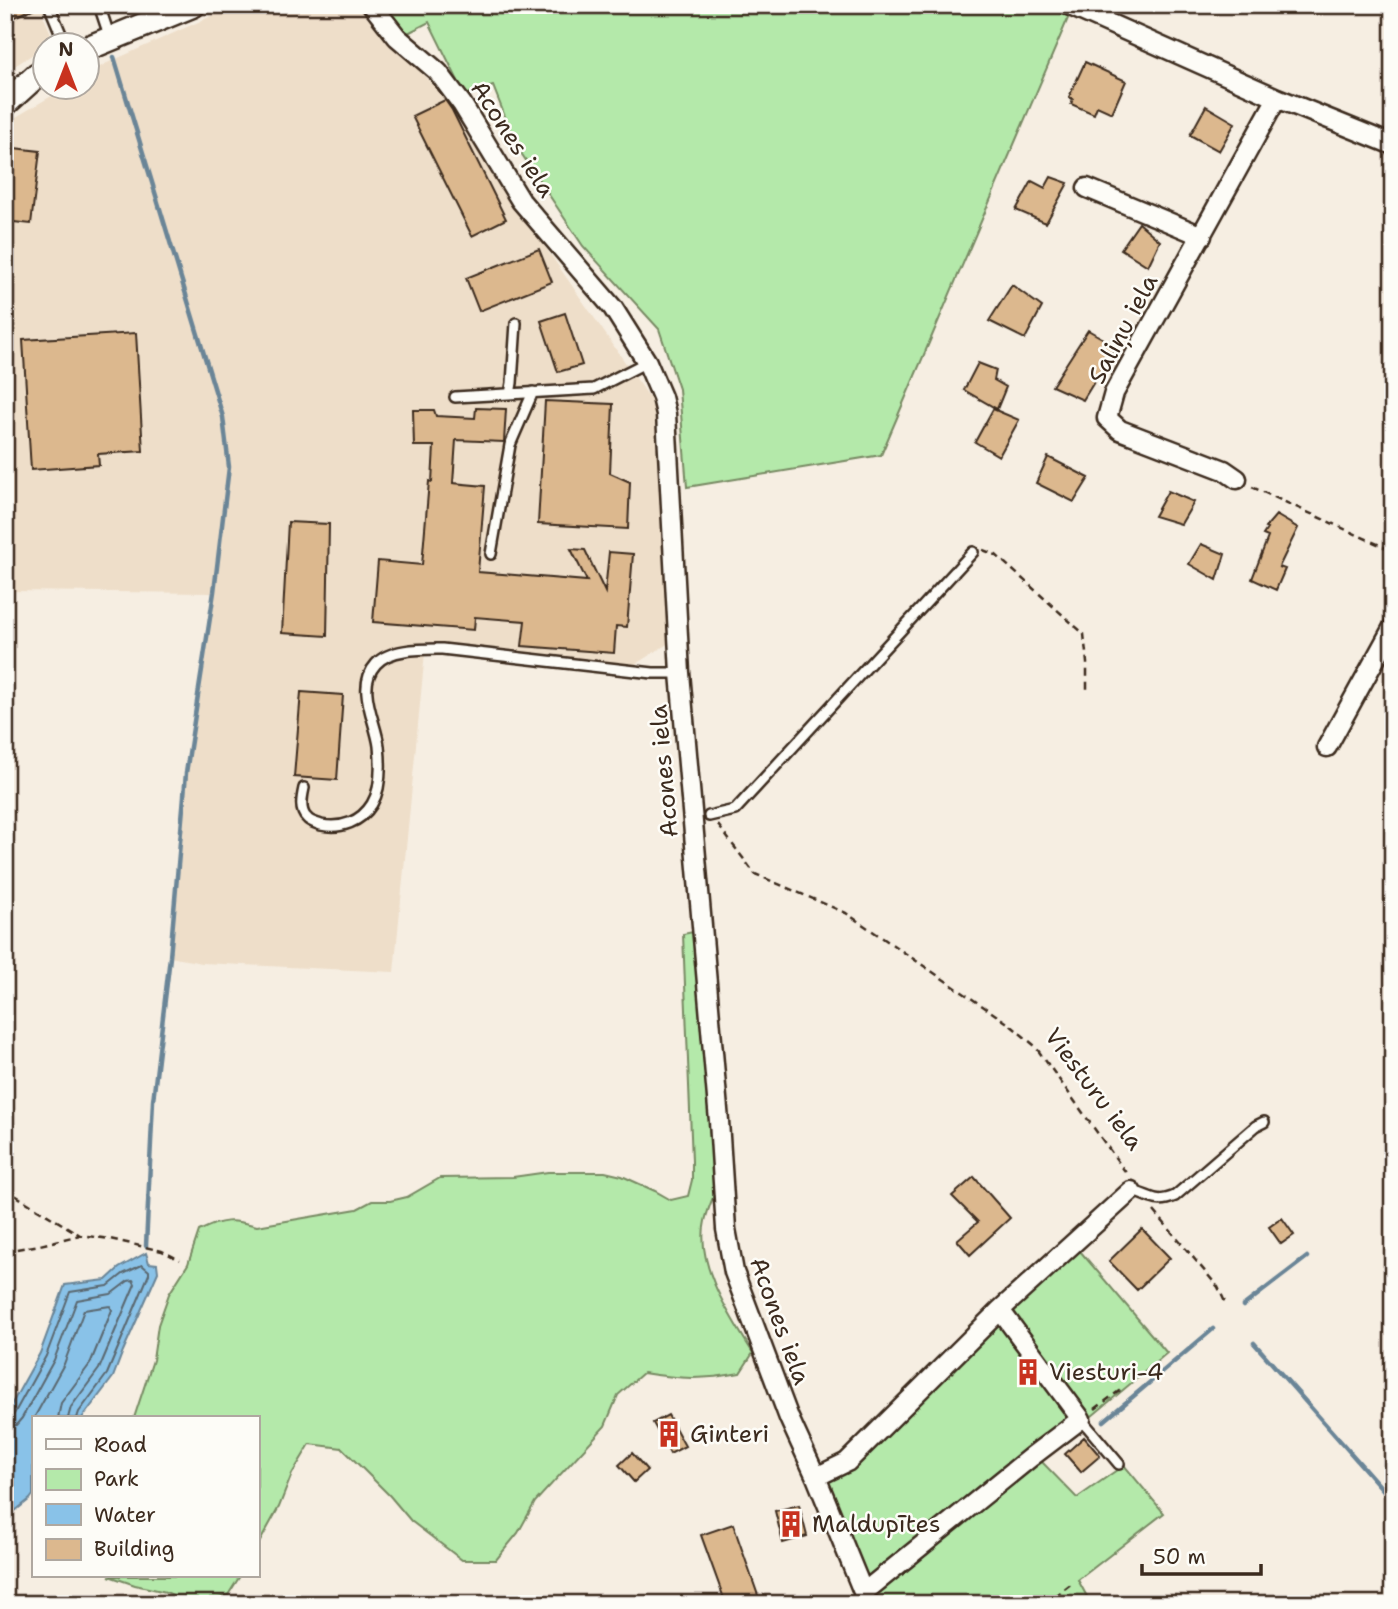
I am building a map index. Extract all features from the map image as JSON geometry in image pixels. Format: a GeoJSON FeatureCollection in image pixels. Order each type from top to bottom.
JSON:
{"type":"FeatureCollection","features":[{"type":"Feature","properties":{"kind":"street"},"geometry":{"type":"LineString","coordinates":[[102,42],[193,5]]}},
{"type":"Feature","properties":{"kind":"street","name":"Acones iela"},"geometry":{"type":"LineString","coordinates":[[372,5],[397,37],[439,72],[462,104],[521,201],[613,308],[647,362],[662,397],[666,414],[684,801],[719,1121],[726,1229],[734,1272],[789,1418],[865,1598]]}},
{"type":"Feature","properties":{"kind":"street"},"geometry":{"type":"LineString","coordinates":[[1068,5],[1277,98],[1393,145]]}},
{"type":"Feature","properties":{"kind":"street"},"geometry":{"type":"LineString","coordinates":[[5,104],[32,80]]}},
{"type":"Feature","properties":{"kind":"street","name":"Saliņu iela"},"geometry":{"type":"LineString","coordinates":[[1237,479],[1224,470],[1120,429],[1107,418],[1114,393],[1277,98]]}},
{"type":"Feature","properties":{"kind":"street"},"geometry":{"type":"LineString","coordinates":[[1087,188],[1202,236]]}},
{"type":"Feature","properties":{"kind":"street"},"geometry":{"type":"LineString","coordinates":[[1327,747],[1393,626]]}},
{"type":"Feature","properties":{"kind":"street","name":"Viesturu iela"},"geometry":{"type":"LineString","coordinates":[[816,1477],[847,1462],[1000,1310],[1137,1192]]}},
{"type":"Feature","properties":{"kind":"street"},"geometry":{"type":"LineString","coordinates":[[865,1598],[1031,1457],[1081,1419],[1000,1310]]}},
{"type":"Feature","properties":{"kind":"lane"},"geometry":{"type":"LineString","coordinates":[[48,5],[60,32]]}},
{"type":"Feature","properties":{"kind":"lane"},"geometry":{"type":"LineString","coordinates":[[99,5],[110,39]]}},
{"type":"Feature","properties":{"kind":"lane"},"geometry":{"type":"LineString","coordinates":[[510,394],[516,323]]}},
{"type":"Feature","properties":{"kind":"lane"},"geometry":{"type":"LineString","coordinates":[[455,397],[594,389],[647,362]]}},
{"type":"Feature","properties":{"kind":"lane"},"geometry":{"type":"LineString","coordinates":[[491,554],[510,444],[533,392]]}},
{"type":"Feature","properties":{"kind":"lane"},"geometry":{"type":"LineString","coordinates":[[709,816],[735,810],[973,552]]}},
{"type":"Feature","properties":{"kind":"lane"},"geometry":{"type":"LineString","coordinates":[[304,788],[302,811],[310,821],[322,825],[334,827],[356,821],[372,804],[379,779],[379,745],[368,697],[368,681],[377,663],[389,656],[421,649],[442,649],[653,674],[680,673]]}},
{"type":"Feature","properties":{"kind":"lane"},"geometry":{"type":"LineString","coordinates":[[1137,1192],[1155,1200],[1175,1196],[1264,1122]]}},
{"type":"Feature","properties":{"kind":"lane"},"geometry":{"type":"LineString","coordinates":[[1081,1419],[1119,1464]]}},
{"type":"Feature","properties":{"kind":"path"},"geometry":{"type":"LineString","coordinates":[[1237,479],[1393,551]]}},
{"type":"Feature","properties":{"kind":"path"},"geometry":{"type":"LineString","coordinates":[[973,552],[985,550],[996,555],[1084,634],[1087,691]]}},
{"type":"Feature","properties":{"kind":"path","name":"Viesturu iela"},"geometry":{"type":"LineString","coordinates":[[709,816],[755,874],[846,913],[1009,1024],[1035,1046],[1127,1173],[1137,1192]]}},
{"type":"Feature","properties":{"kind":"path"},"geometry":{"type":"LineString","coordinates":[[5,1189],[80,1235]]}},
{"type":"Feature","properties":{"kind":"path"},"geometry":{"type":"LineString","coordinates":[[1137,1192],[1218,1287],[1225,1302]]}},
{"type":"Feature","properties":{"kind":"path"},"geometry":{"type":"LineString","coordinates":[[5,1251],[80,1235],[162,1251],[180,1260]]}},
{"type":"Feature","properties":{"kind":"path"},"geometry":{"type":"LineString","coordinates":[[1081,1419],[1123,1388]]}},
{"type":"Feature","properties":{"kind":"path"},"geometry":{"type":"LineString","coordinates":[[1046,1604],[1073,1582]]}},
{"type":"Feature","properties":{"kind":"shaded area"},"geometry":{"type":"Polygon","coordinates":[[[5,5],[62,5],[42,13],[50,32],[32,32],[32,55],[5,75],[5,5]]]}},
{"type":"Feature","properties":{"kind":"shaded area"},"geometry":{"type":"Polygon","coordinates":[[[236,5],[358,5],[368,19],[447,99],[487,163],[654,404],[669,643],[634,665],[426,642],[394,972],[202,963],[170,957],[186,773],[214,593],[5,591],[5,130],[11,120],[41,102],[102,102],[102,66],[236,5]]]}},
{"type":"Feature","properties":{"kind":"green space"},"geometry":{"type":"Polygon","coordinates":[[[382,5],[1046,5],[1069,16],[881,455],[687,487],[679,389],[659,329],[583,246],[517,147],[493,86],[465,95],[429,22],[408,33],[397,27],[382,5]]]}},
{"type":"Feature","properties":{"kind":"green space"},"geometry":{"type":"Polygon","coordinates":[[[703,930],[718,1184],[706,1216],[703,1238],[705,1255],[717,1290],[753,1353],[740,1373],[692,1378],[643,1373],[618,1395],[605,1426],[535,1502],[518,1533],[496,1560],[462,1560],[411,1521],[342,1448],[310,1444],[292,1474],[279,1507],[259,1543],[259,1416],[135,1416],[153,1360],[158,1325],[169,1294],[188,1264],[199,1231],[227,1221],[257,1226],[357,1209],[372,1201],[407,1197],[440,1178],[605,1172],[622,1176],[671,1200],[688,1196],[692,1180],[692,1161],[683,934],[703,930]]]}},
{"type":"Feature","properties":{"kind":"green space"},"geometry":{"type":"Polygon","coordinates":[[[1074,1244],[1167,1353],[1041,1459],[1042,1462],[1077,1498],[1124,1465],[1164,1513],[1078,1580],[1091,1604],[869,1604],[816,1477],[847,1462],[1074,1244]]]}},
{"type":"Feature","properties":{"kind":"green space"},"geometry":{"type":"Polygon","coordinates":[[[115,1578],[239,1578],[228,1595],[202,1604],[192,1604],[166,1592],[115,1578]]]}},
{"type":"Feature","properties":{"kind":"water"},"geometry":{"type":"Polygon","coordinates":[[[146,1253],[149,1263],[157,1264],[158,1272],[113,1377],[84,1416],[32,1416],[32,1496],[5,1519],[5,1416],[40,1353],[65,1285],[106,1280],[119,1268],[146,1253]]]}},
{"type":"Feature","properties":{"kind":"building"},"geometry":{"type":"Polygon","coordinates":[[[5,5],[41,5],[5,22],[5,5]]]}},
{"type":"Feature","properties":{"kind":"building"},"geometry":{"type":"Polygon","coordinates":[[[1085,62],[1126,81],[1112,113],[1097,106],[1094,114],[1071,104],[1073,99],[1069,97],[1085,62]]]}},
{"type":"Feature","properties":{"kind":"building"},"geometry":{"type":"Polygon","coordinates":[[[445,100],[506,219],[472,236],[412,116],[445,100]]]}},
{"type":"Feature","properties":{"kind":"building"},"geometry":{"type":"Polygon","coordinates":[[[1206,106],[1235,123],[1219,151],[1190,135],[1206,106]]]}},
{"type":"Feature","properties":{"kind":"building"},"geometry":{"type":"Polygon","coordinates":[[[5,147],[40,151],[31,224],[5,221],[5,147]]]}},
{"type":"Feature","properties":{"kind":"building"},"geometry":{"type":"Polygon","coordinates":[[[1051,177],[1068,183],[1046,223],[1016,210],[1032,181],[1045,188],[1051,177]]]}},
{"type":"Feature","properties":{"kind":"building"},"geometry":{"type":"Polygon","coordinates":[[[1139,223],[1160,241],[1148,266],[1121,249],[1139,223]]]}},
{"type":"Feature","properties":{"kind":"building"},"geometry":{"type":"Polygon","coordinates":[[[539,249],[552,282],[479,311],[466,278],[539,249]]]}},
{"type":"Feature","properties":{"kind":"building"},"geometry":{"type":"Polygon","coordinates":[[[1012,285],[1042,307],[1025,339],[989,321],[1012,285]]]}},
{"type":"Feature","properties":{"kind":"building"},"geometry":{"type":"Polygon","coordinates":[[[565,313],[582,365],[558,372],[541,321],[565,313]]]}},
{"type":"Feature","properties":{"kind":"building"},"geometry":{"type":"Polygon","coordinates":[[[1088,330],[1116,346],[1083,400],[1052,386],[1088,330]]]}},
{"type":"Feature","properties":{"kind":"building"},"geometry":{"type":"Polygon","coordinates":[[[136,333],[143,451],[98,454],[99,465],[31,470],[23,340],[136,333]]]}},
{"type":"Feature","properties":{"kind":"building"},"geometry":{"type":"Polygon","coordinates":[[[978,363],[996,370],[994,380],[1006,387],[997,409],[964,390],[978,363]]]}},
{"type":"Feature","properties":{"kind":"building"},"geometry":{"type":"Polygon","coordinates":[[[545,401],[613,404],[610,473],[630,482],[628,529],[538,524],[545,401]]]}},
{"type":"Feature","properties":{"kind":"building"},"geometry":{"type":"Polygon","coordinates":[[[476,408],[506,409],[504,442],[456,440],[453,483],[485,486],[478,572],[587,581],[571,549],[585,550],[605,592],[609,552],[633,554],[627,627],[616,626],[614,653],[522,646],[525,621],[475,617],[474,630],[373,622],[378,561],[422,565],[434,446],[414,446],[413,410],[434,410],[436,416],[475,418],[476,408]]]}},
{"type":"Feature","properties":{"kind":"building"},"geometry":{"type":"Polygon","coordinates":[[[993,409],[1019,420],[999,456],[975,442],[993,409]]]}},
{"type":"Feature","properties":{"kind":"building"},"geometry":{"type":"Polygon","coordinates":[[[1048,457],[1089,478],[1074,502],[1036,483],[1048,457]]]}},
{"type":"Feature","properties":{"kind":"building"},"geometry":{"type":"Polygon","coordinates":[[[1168,491],[1194,502],[1181,524],[1154,516],[1168,491]]]}},
{"type":"Feature","properties":{"kind":"building"},"geometry":{"type":"Polygon","coordinates":[[[1276,515],[1298,528],[1279,567],[1285,569],[1276,590],[1252,579],[1268,537],[1263,535],[1267,529],[1265,528],[1276,515]]]}},
{"type":"Feature","properties":{"kind":"building"},"geometry":{"type":"Polygon","coordinates":[[[288,522],[329,524],[327,636],[282,633],[288,522]]]}},
{"type":"Feature","properties":{"kind":"building"},"geometry":{"type":"Polygon","coordinates":[[[1201,544],[1225,554],[1217,580],[1189,564],[1201,544]]]}},
{"type":"Feature","properties":{"kind":"building"},"geometry":{"type":"Polygon","coordinates":[[[301,692],[343,695],[337,780],[294,777],[301,692]]]}},
{"type":"Feature","properties":{"kind":"building"},"geometry":{"type":"Polygon","coordinates":[[[974,1177],[1010,1218],[970,1255],[957,1240],[978,1222],[952,1196],[974,1177]]]}},
{"type":"Feature","properties":{"kind":"building"},"geometry":{"type":"Polygon","coordinates":[[[1282,1218],[1294,1235],[1281,1244],[1269,1227],[1282,1218]]]}},
{"type":"Feature","properties":{"kind":"building"},"geometry":{"type":"Polygon","coordinates":[[[1142,1229],[1170,1258],[1137,1290],[1109,1261],[1142,1229]]]}},
{"type":"Feature","properties":{"kind":"building","name":"Ginteri"},"geometry":{"type":"Polygon","coordinates":[[[668,1415],[685,1446],[670,1454],[653,1423],[668,1415]]]}},
{"type":"Feature","properties":{"kind":"building"},"geometry":{"type":"Polygon","coordinates":[[[1084,1437],[1100,1456],[1081,1472],[1065,1454],[1084,1437]]]}},
{"type":"Feature","properties":{"kind":"building"},"geometry":{"type":"Polygon","coordinates":[[[632,1453],[647,1470],[634,1482],[619,1465],[632,1453]]]}},
{"type":"Feature","properties":{"kind":"building","name":"Maldupītes"},"geometry":{"type":"Polygon","coordinates":[[[799,1505],[807,1536],[783,1543],[775,1511],[799,1505]]]}},
{"type":"Feature","properties":{"kind":"building"},"geometry":{"type":"Polygon","coordinates":[[[733,1524],[761,1604],[726,1604],[701,1535],[733,1524]]]}},
{"type":"Feature","properties":{"kind":"waterway"},"geometry":{"type":"LineString","coordinates":[[114,57],[223,417],[229,467],[214,592],[186,773],[170,957],[153,1101],[146,1246]]}},
{"type":"Feature","properties":{"kind":"waterway"},"geometry":{"type":"LineString","coordinates":[[1243,1306],[1307,1257]]}},
{"type":"Feature","properties":{"kind":"waterway"},"geometry":{"type":"LineString","coordinates":[[1104,1421],[1213,1329]]}},
{"type":"Feature","properties":{"kind":"waterway"},"geometry":{"type":"LineString","coordinates":[[1254,1343],[1393,1501]]}},
{"type":"Feature","properties":{"kind":"place","name":"Viesturi-4"},"geometry":{"type":"Point","coordinates":[1028,1372]}},
{"type":"Feature","properties":{"kind":"place","name":"Ginteri"},"geometry":{"type":"Point","coordinates":[669,1434]}},
{"type":"Feature","properties":{"kind":"place","name":"Maldupītes"},"geometry":{"type":"Point","coordinates":[791,1524]}}]}
